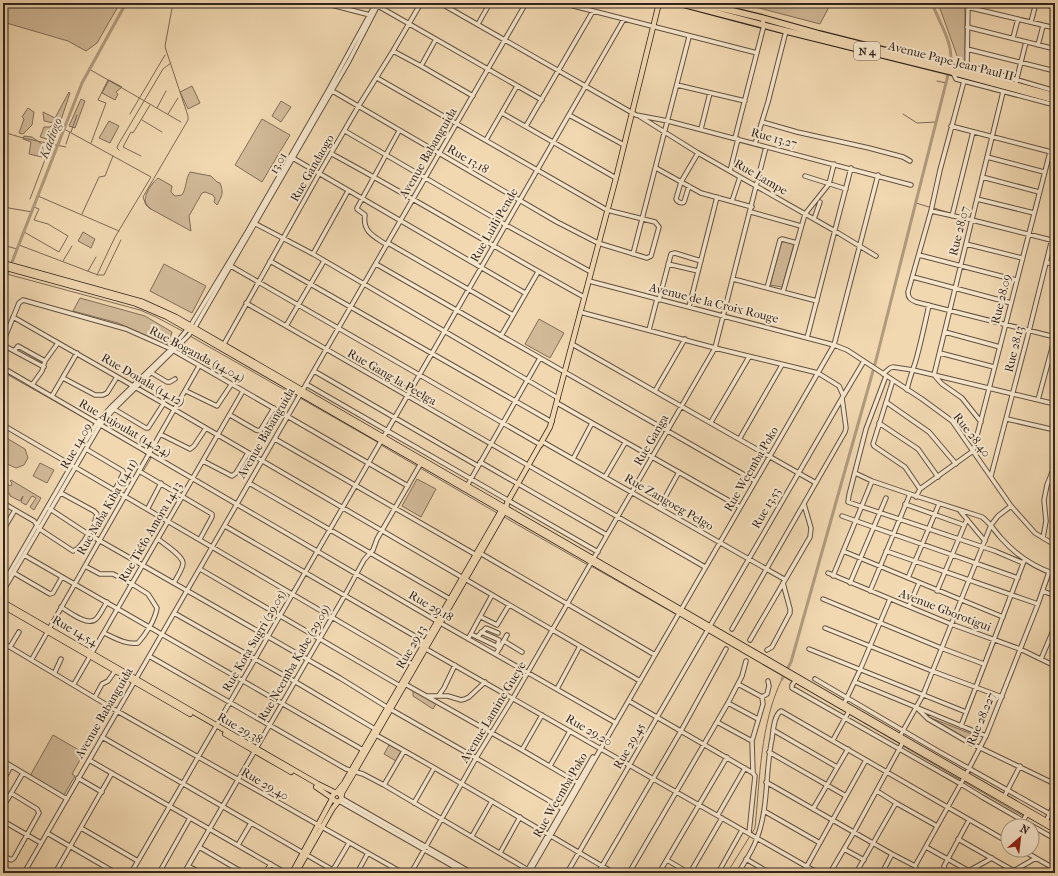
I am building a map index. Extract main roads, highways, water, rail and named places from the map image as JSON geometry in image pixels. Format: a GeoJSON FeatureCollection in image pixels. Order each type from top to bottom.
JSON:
{"type":"FeatureCollection","features":[{"type":"Feature","properties":{"kind":"highway","name":"Avenue Pape Jean Paul II"},"geometry":{"type":"LineString","coordinates":[[679,3],[764,26],[952,72],[1055,100]]}},
{"type":"Feature","properties":{"kind":"highway","name":"Avenue Pape Jean Paul II"},"geometry":{"type":"LineString","coordinates":[[700,3],[819,34],[967,68],[1016,82],[1055,96]]}},
{"type":"Feature","properties":{"kind":"main road"},"geometry":{"type":"LineString","coordinates":[[320,827],[333,795],[353,771],[376,735],[389,708],[402,685],[426,649],[438,622],[529,466],[552,422],[624,145],[634,114],[659,3]]}},
{"type":"Feature","properties":{"kind":"main road"},"geometry":{"type":"LineString","coordinates":[[4,265],[134,303],[158,313],[224,344],[301,392]]}},
{"type":"Feature","properties":{"kind":"main road"},"geometry":{"type":"LineString","coordinates":[[192,328],[383,439],[505,507],[844,706],[849,711],[1037,818]]}},
{"type":"Feature","properties":{"kind":"main road"},"geometry":{"type":"LineString","coordinates":[[383,439],[421,463],[505,507]]}},
{"type":"Feature","properties":{"kind":"main road","name":"Rue 29.13"},"geometry":{"type":"LineString","coordinates":[[402,685],[412,664],[438,622],[450,599],[464,579]]}},
{"type":"Feature","properties":{"kind":"main road","name":"Rue 14.54"},"geometry":{"type":"LineString","coordinates":[[3,602],[48,630]]}},
{"type":"Feature","properties":{"kind":"main road"},"geometry":{"type":"LineString","coordinates":[[3,606],[48,630],[115,671],[135,680]]}},
{"type":"Feature","properties":{"kind":"main road","name":"Rue 14.54"},"geometry":{"type":"LineString","coordinates":[[91,655],[135,680]]}},
{"type":"Feature","properties":{"kind":"main road"},"geometry":{"type":"LineString","coordinates":[[792,676],[796,680],[900,736],[965,776]]}},
{"type":"Feature","properties":{"kind":"main road","name":"Rue 29.38"},"geometry":{"type":"LineString","coordinates":[[135,680],[256,750],[336,793],[340,799],[335,802],[318,788],[256,750]]}},
{"type":"Feature","properties":{"kind":"main road"},"geometry":{"type":"LineString","coordinates":[[292,873],[320,827],[340,799],[363,750],[389,708]]}},
{"type":"Feature","properties":{"kind":"main road"},"geometry":{"type":"LineString","coordinates":[[1003,798],[1027,814],[1037,818]]}},
{"type":"Feature","properties":{"kind":"main road"},"geometry":{"type":"LineString","coordinates":[[1040,820],[1055,830]]}},
{"type":"Feature","properties":{"kind":"main road"},"geometry":{"type":"LineString","coordinates":[[1046,823],[1055,826]]}},
{"type":"Feature","properties":{"kind":"main road"},"geometry":{"type":"LineString","coordinates":[[296,873],[305,853]]}},
{"type":"Feature","properties":{"kind":"waterway","name":"Kadiogo"},"geometry":{"type":"LineString","coordinates":[[3,285],[82,83],[126,3]]}},
{"type":"Feature","properties":{"kind":"waterway"},"geometry":{"type":"LineString","coordinates":[[151,209],[146,205],[143,197],[188,120],[165,46],[173,3]]}},
{"type":"Feature","properties":{"kind":"waterway"},"geometry":{"type":"LineString","coordinates":[[932,3],[948,41],[951,56],[950,63]]}},
{"type":"Feature","properties":{"kind":"waterway"},"geometry":{"type":"LineString","coordinates":[[731,20],[758,27]]}},
{"type":"Feature","properties":{"kind":"waterway"},"geometry":{"type":"LineString","coordinates":[[770,30],[780,33]]}},
{"type":"Feature","properties":{"kind":"waterway"},"geometry":{"type":"LineString","coordinates":[[130,114],[165,55]]}},
{"type":"Feature","properties":{"kind":"waterway"},"geometry":{"type":"LineString","coordinates":[[119,150],[117,148],[118,145],[163,69],[171,63]]}},
{"type":"Feature","properties":{"kind":"waterway"},"geometry":{"type":"LineString","coordinates":[[89,69],[181,122]]}},
{"type":"Feature","properties":{"kind":"waterway"},"geometry":{"type":"LineString","coordinates":[[875,364],[948,75]]}},
{"type":"Feature","properties":{"kind":"waterway"},"geometry":{"type":"LineString","coordinates":[[91,143],[106,103],[98,100],[108,80]]}},
{"type":"Feature","properties":{"kind":"waterway"},"geometry":{"type":"LineString","coordinates":[[937,81],[946,83]]}},
{"type":"Feature","properties":{"kind":"waterway"},"geometry":{"type":"LineString","coordinates":[[157,108],[166,91]]}},
{"type":"Feature","properties":{"kind":"waterway"},"geometry":{"type":"LineString","coordinates":[[168,114],[178,98]]}},
{"type":"Feature","properties":{"kind":"waterway"},"geometry":{"type":"LineString","coordinates":[[141,156],[123,147],[131,132],[133,133],[150,105]]}},
{"type":"Feature","properties":{"kind":"waterway"},"geometry":{"type":"LineString","coordinates":[[903,114],[917,123],[936,122]]}},
{"type":"Feature","properties":{"kind":"waterway"},"geometry":{"type":"LineString","coordinates":[[71,132],[77,115]]}},
{"type":"Feature","properties":{"kind":"waterway"},"geometry":{"type":"LineString","coordinates":[[142,120],[162,132]]}},
{"type":"Feature","properties":{"kind":"waterway"},"geometry":{"type":"LineString","coordinates":[[64,129],[151,177],[115,237],[97,275]]}},
{"type":"Feature","properties":{"kind":"waterway"},"geometry":{"type":"LineString","coordinates":[[3,132],[23,138],[66,147]]}},
{"type":"Feature","properties":{"kind":"waterway"},"geometry":{"type":"LineString","coordinates":[[66,144],[70,132]]}},
{"type":"Feature","properties":{"kind":"waterway"},"geometry":{"type":"LineString","coordinates":[[30,199],[51,144]]}},
{"type":"Feature","properties":{"kind":"waterway"},"geometry":{"type":"LineString","coordinates":[[82,214],[99,177],[105,176],[113,156]]}},
{"type":"Feature","properties":{"kind":"waterway"},"geometry":{"type":"LineString","coordinates":[[38,196],[119,231]]}},
{"type":"Feature","properties":{"kind":"waterway"},"geometry":{"type":"LineString","coordinates":[[916,203],[929,207]]}},
{"type":"Feature","properties":{"kind":"waterway"},"geometry":{"type":"LineString","coordinates":[[3,207],[32,212]]}},
{"type":"Feature","properties":{"kind":"waterway"},"geometry":{"type":"LineString","coordinates":[[24,232],[59,252],[68,236],[48,224],[34,220],[39,209],[34,207]]}},
{"type":"Feature","properties":{"kind":"waterway"},"geometry":{"type":"LineString","coordinates":[[934,208],[950,213]]}},
{"type":"Feature","properties":{"kind":"waterway"},"geometry":{"type":"LineString","coordinates":[[955,214],[970,218]]}},
{"type":"Feature","properties":{"kind":"waterway"},"geometry":{"type":"LineString","coordinates":[[1033,234],[1050,238]]}},
{"type":"Feature","properties":{"kind":"waterway"},"geometry":{"type":"LineString","coordinates":[[19,245],[98,275],[104,275],[121,240]]}},
{"type":"Feature","properties":{"kind":"waterway"},"geometry":{"type":"LineString","coordinates":[[3,245],[17,249]]}},
{"type":"Feature","properties":{"kind":"waterway"},"geometry":{"type":"LineString","coordinates":[[63,261],[72,246]]}},
{"type":"Feature","properties":{"kind":"waterway"},"geometry":{"type":"LineString","coordinates":[[88,271],[96,257]]}},
{"type":"Feature","properties":{"kind":"waterway"},"geometry":{"type":"LineString","coordinates":[[3,273],[140,310],[188,334]]}},
{"type":"Feature","properties":{"kind":"waterway"},"geometry":{"type":"LineString","coordinates":[[190,336],[297,397]]}},
{"type":"Feature","properties":{"kind":"waterway"},"geometry":{"type":"LineString","coordinates":[[782,679],[791,662],[873,371]]}},
{"type":"Feature","properties":{"kind":"waterway"},"geometry":{"type":"LineString","coordinates":[[3,372],[95,424]]}},
{"type":"Feature","properties":{"kind":"waterway"},"geometry":{"type":"LineString","coordinates":[[300,398],[379,443]]}},
{"type":"Feature","properties":{"kind":"waterway"},"geometry":{"type":"LineString","coordinates":[[103,429],[146,455]]}},
{"type":"Feature","properties":{"kind":"waterway"},"geometry":{"type":"LineString","coordinates":[[381,445],[497,513]]}},
{"type":"Feature","properties":{"kind":"waterway"},"geometry":{"type":"LineString","coordinates":[[141,475],[151,458]]}},
{"type":"Feature","properties":{"kind":"waterway"},"geometry":{"type":"LineString","coordinates":[[185,500],[194,505]]}},
{"type":"Feature","properties":{"kind":"waterway"},"geometry":{"type":"LineString","coordinates":[[504,517],[588,565]]}},
{"type":"Feature","properties":{"kind":"waterway"},"geometry":{"type":"LineString","coordinates":[[591,566],[677,615]]}},
{"type":"Feature","properties":{"kind":"waterway"},"geometry":{"type":"LineString","coordinates":[[680,616],[705,631]]}},
{"type":"Feature","properties":{"kind":"waterway"},"geometry":{"type":"LineString","coordinates":[[707,632],[793,682]]}},
{"type":"Feature","properties":{"kind":"waterway"},"geometry":{"type":"LineString","coordinates":[[752,833],[755,828],[765,733],[769,714],[782,679]]}},
{"type":"Feature","properties":{"kind":"waterway"},"geometry":{"type":"LineString","coordinates":[[796,683],[847,713]]}},
{"type":"Feature","properties":{"kind":"waterway"},"geometry":{"type":"LineString","coordinates":[[849,714],[900,744]]}},
{"type":"Feature","properties":{"kind":"waterway"},"geometry":{"type":"LineString","coordinates":[[903,746],[961,780]]}},
{"type":"Feature","properties":{"kind":"waterway"},"geometry":{"type":"LineString","coordinates":[[965,782],[1023,816]]}},
{"type":"Feature","properties":{"kind":"waterway"},"geometry":{"type":"LineString","coordinates":[[727,873],[750,836]]}}]}
